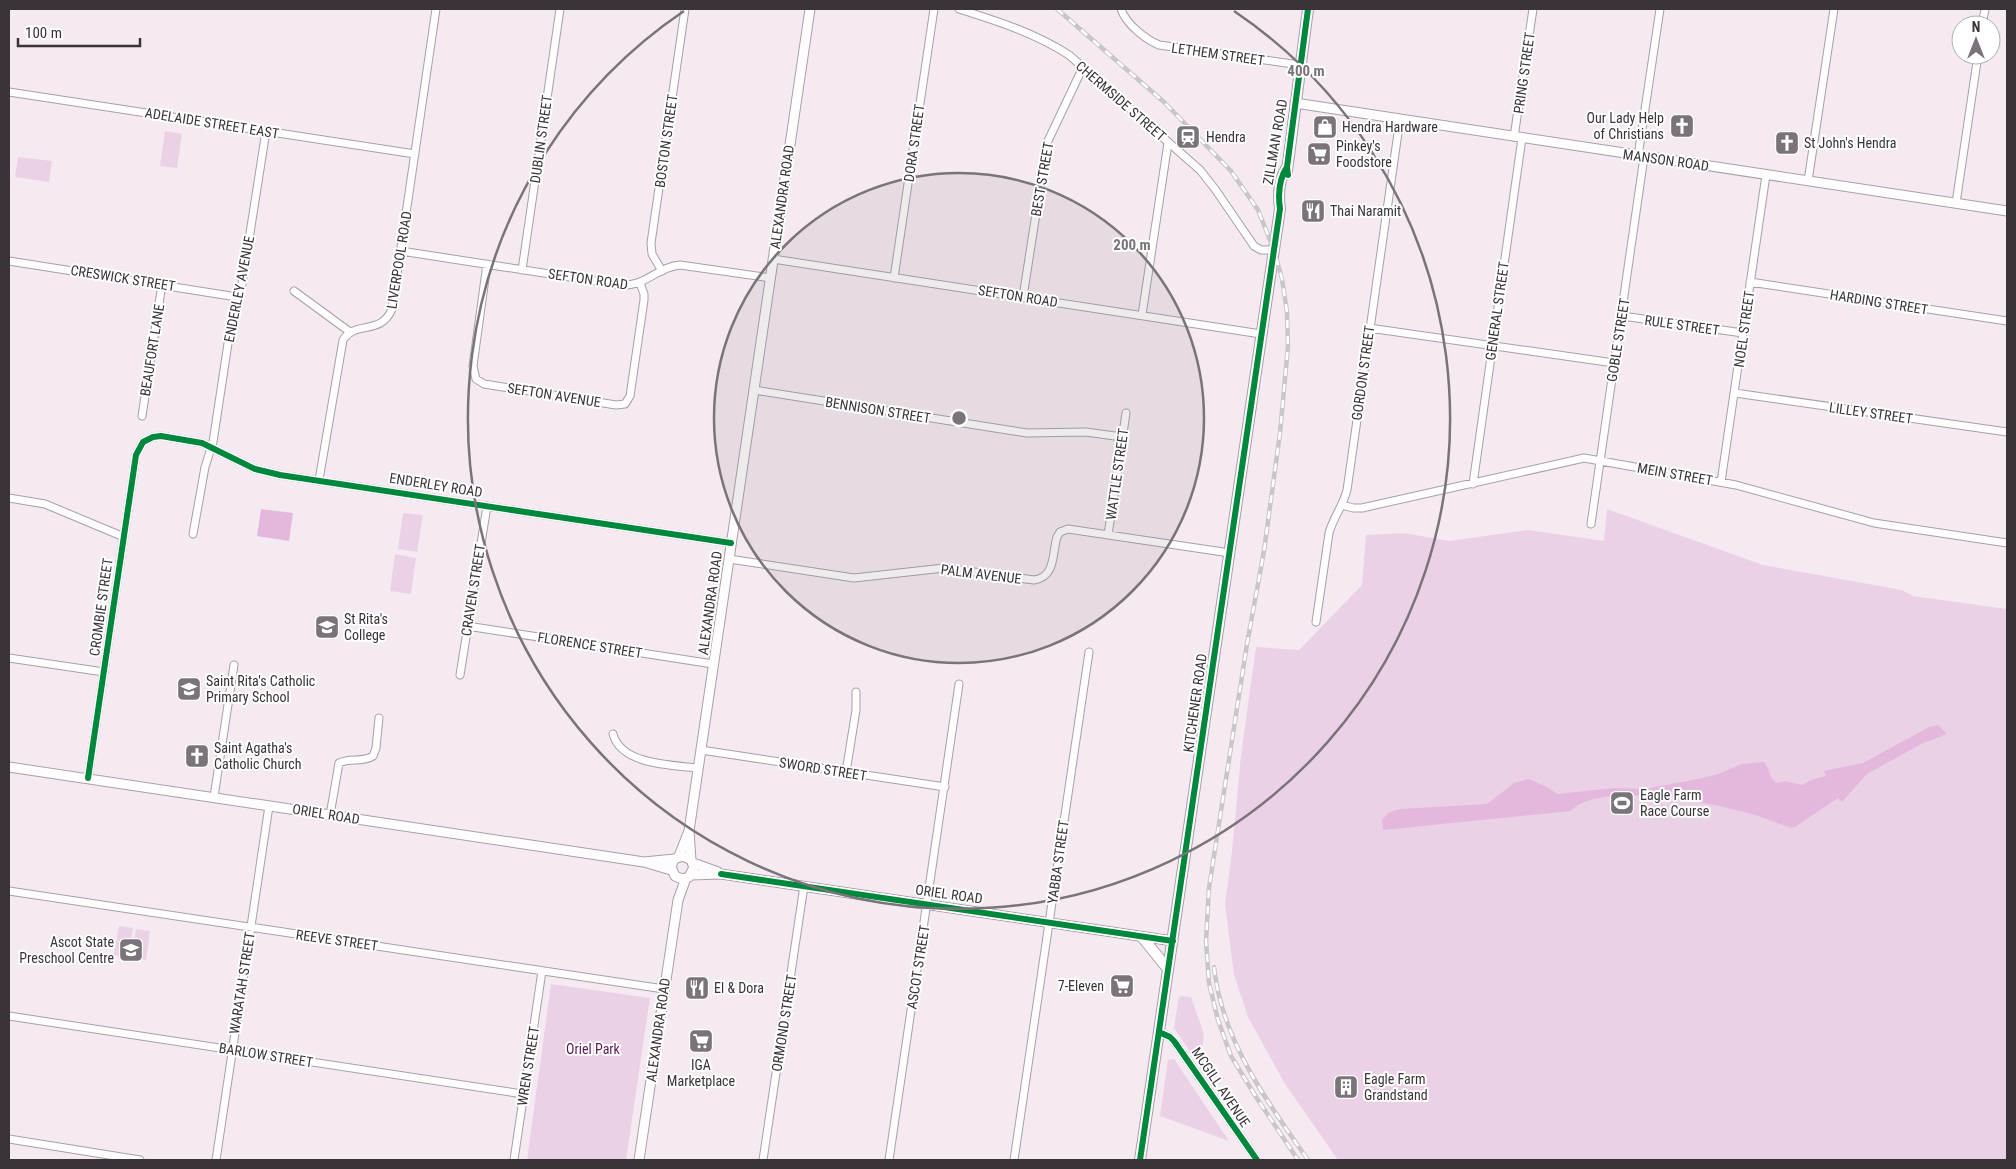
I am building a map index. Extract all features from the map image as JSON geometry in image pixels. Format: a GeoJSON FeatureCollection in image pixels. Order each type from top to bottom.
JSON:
{"type":"FeatureCollection","features":[{"type":"Feature","properties":{"kind":"main road","name":"ZILLMAN ROAD"},"geometry":{"type":"LineString","coordinates":[[1274,250],[1280,209],[1285,202],[1287,188],[1287,166],[1308,9]]}},
{"type":"Feature","properties":{"kind":"main road","name":"KITCHENER ROAD"},"geometry":{"type":"LineString","coordinates":[[1140,1160],[1274,250]]}},
{"type":"Feature","properties":{"kind":"main road"},"geometry":{"type":"LineString","coordinates":[[1142,937],[1168,969]]}},
{"type":"Feature","properties":{"kind":"street","name":"LIVERPOOL ROAD"},"geometry":{"type":"LineString","coordinates":[[350,332],[377,326],[389,316],[392,309],[436,9]]}},
{"type":"Feature","properties":{"kind":"street","name":"DUBLIN STREET"},"geometry":{"type":"LineString","coordinates":[[522,270],[560,9]]}},
{"type":"Feature","properties":{"kind":"street","name":"BOSTON STREET"},"geometry":{"type":"LineString","coordinates":[[662,271],[652,254],[651,243],[685,9]]}},
{"type":"Feature","properties":{"kind":"street","name":"ALEXANDRA ROAD"},"geometry":{"type":"LineString","coordinates":[[692,862],[689,831],[810,9]]}},
{"type":"Feature","properties":{"kind":"street","name":"DORA STREET"},"geometry":{"type":"LineString","coordinates":[[894,278],[934,9]]}},
{"type":"Feature","properties":{"kind":"street","name":"CHERMSIDE STREET"},"geometry":{"type":"LineString","coordinates":[[958,9],[994,20],[1049,42],[1069,55],[1208,179],[1254,246],[1261,250],[1274,250]]}},
{"type":"Feature","properties":{"kind":"street","name":"LETHEM STREET"},"geometry":{"type":"LineString","coordinates":[[1121,9],[1126,18],[1145,37],[1159,45],[1300,65]]}},
{"type":"Feature","properties":{"kind":"street","name":"PRING STREET"},"geometry":{"type":"LineString","coordinates":[[1518,138],[1533,9]]}},
{"type":"Feature","properties":{"kind":"street","name":"GOBLE STREET"},"geometry":{"type":"LineString","coordinates":[[1591,524],[1622,316],[1660,9]]}},
{"type":"Feature","properties":{"kind":"street"},"geometry":{"type":"LineString","coordinates":[[1808,181],[1834,9]]}},
{"type":"Feature","properties":{"kind":"street"},"geometry":{"type":"LineString","coordinates":[[1956,203],[1977,65]]}},
{"type":"Feature","properties":{"kind":"street","name":"BEST STREET"},"geometry":{"type":"LineString","coordinates":[[1022,297],[1047,143],[1083,67]]}},
{"type":"Feature","properties":{"kind":"street","name":"ADELAIDE STREET EAST"},"geometry":{"type":"LineString","coordinates":[[9,92],[415,154]]}},
{"type":"Feature","properties":{"kind":"street","name":"MANSON ROAD"},"geometry":{"type":"LineString","coordinates":[[1295,103],[2007,211]]}},
{"type":"Feature","properties":{"kind":"street","name":"GORDON STREET"},"geometry":{"type":"LineString","coordinates":[[1316,622],[1329,532],[1348,490],[1369,328],[1400,120]]}},
{"type":"Feature","properties":{"kind":"street","name":"ENDERLEY AVENUE"},"geometry":{"type":"LineString","coordinates":[[193,534],[205,467],[211,446],[237,297],[242,284],[266,131]]}},
{"type":"Feature","properties":{"kind":"street","name":"GENERAL STREET"},"geometry":{"type":"LineString","coordinates":[[1473,484],[1518,138]]}},
{"type":"Feature","properties":{"kind":"street"},"geometry":{"type":"LineString","coordinates":[[1142,315],[1168,143]]}},
{"type":"Feature","properties":{"kind":"street","name":"NOEL STREET"},"geometry":{"type":"LineString","coordinates":[[1721,482],[1766,175]]}},
{"type":"Feature","properties":{"kind":"street","name":"SEFTON ROAD"},"geometry":{"type":"LineString","coordinates":[[401,252],[621,286],[634,286],[662,271],[680,265],[770,278]]}},
{"type":"Feature","properties":{"kind":"street","name":"SEFTON ROAD"},"geometry":{"type":"LineString","coordinates":[[773,259],[1262,334]]}},
{"type":"Feature","properties":{"kind":"street","name":"CRESWICK STREET"},"geometry":{"type":"LineString","coordinates":[[9,261],[237,297]]}},
{"type":"Feature","properties":{"kind":"street","name":"SEFTON AVENUE"},"geometry":{"type":"LineString","coordinates":[[487,264],[473,366],[476,379],[484,384],[616,406],[625,404],[630,396],[644,300],[640,283]]}},
{"type":"Feature","properties":{"kind":"street","name":"HARDING STREET"},"geometry":{"type":"LineString","coordinates":[[1750,282],[2007,321]]}},
{"type":"Feature","properties":{"kind":"street","name":"BEAUFORT LANE"},"geometry":{"type":"LineString","coordinates":[[142,416],[162,284]]}},
{"type":"Feature","properties":{"kind":"street"},"geometry":{"type":"LineString","coordinates":[[294,291],[350,332],[343,340],[341,347],[319,480]]}},
{"type":"Feature","properties":{"kind":"street","name":"RULE STREET"},"geometry":{"type":"LineString","coordinates":[[1622,316],[1743,333]]}},
{"type":"Feature","properties":{"kind":"street"},"geometry":{"type":"LineString","coordinates":[[1369,328],[1614,364]]}},
{"type":"Feature","properties":{"kind":"street","name":"BENNISON STREET"},"geometry":{"type":"LineString","coordinates":[[754,390],[1027,433],[1086,432],[1122,437]]}},
{"type":"Feature","properties":{"kind":"street","name":"LILLEY STREET"},"geometry":{"type":"LineString","coordinates":[[1735,393],[2007,432]]}},
{"type":"Feature","properties":{"kind":"street","name":"WATTLE STREET"},"geometry":{"type":"LineString","coordinates":[[1108,535],[1126,412]]}},
{"type":"Feature","properties":{"kind":"street","name":"ENDERLEY ROAD"},"geometry":{"type":"LineString","coordinates":[[143,442],[153,437],[161,436],[202,443],[261,471],[731,543]]}},
{"type":"Feature","properties":{"kind":"street","name":"CROMBIE STREET"},"geometry":{"type":"LineString","coordinates":[[88,778],[136,454],[143,442]]}},
{"type":"Feature","properties":{"kind":"street","name":"MEIN STREET"},"geometry":{"type":"LineString","coordinates":[[1342,505],[1362,508],[1578,459],[1600,460],[1721,482],[1874,523],[2007,543]]}},
{"type":"Feature","properties":{"kind":"street"},"geometry":{"type":"LineString","coordinates":[[9,498],[45,504],[124,536]]}},
{"type":"Feature","properties":{"kind":"street","name":"CRAVEN STREET"},"geometry":{"type":"LineString","coordinates":[[460,675],[487,506]]}},
{"type":"Feature","properties":{"kind":"street","name":"PALM AVENUE"},"geometry":{"type":"LineString","coordinates":[[729,559],[854,578],[944,568],[1034,580],[1044,577],[1050,571],[1056,541],[1060,532],[1071,529],[1230,552]]}},
{"type":"Feature","properties":{"kind":"street","name":"FLORENCE STREET"},"geometry":{"type":"LineString","coordinates":[[467,626],[713,664]]}},
{"type":"Feature","properties":{"kind":"street","name":"YABBA STREET"},"geometry":{"type":"LineString","coordinates":[[1014,1160],[1089,652]]}},
{"type":"Feature","properties":{"kind":"street"},"geometry":{"type":"LineString","coordinates":[[9,658],[104,672]]}},
{"type":"Feature","properties":{"kind":"street"},"geometry":{"type":"LineString","coordinates":[[214,796],[234,664]]}},
{"type":"Feature","properties":{"kind":"street","name":"ASCOT STREET"},"geometry":{"type":"LineString","coordinates":[[889,1160],[960,684]]}},
{"type":"Feature","properties":{"kind":"street"},"geometry":{"type":"LineString","coordinates":[[846,772],[856,710],[856,692]]}},
{"type":"Feature","properties":{"kind":"street"},"geometry":{"type":"LineString","coordinates":[[330,815],[339,763],[347,760],[365,760],[373,756],[376,748],[379,718]]}},
{"type":"Feature","properties":{"kind":"street"},"geometry":{"type":"LineString","coordinates":[[613,734],[617,743],[637,759],[698,768]]}},
{"type":"Feature","properties":{"kind":"street","name":"SWORD STREET"},"geometry":{"type":"LineString","coordinates":[[701,750],[945,787]]}},
{"type":"Feature","properties":{"kind":"street","name":"ORIEL ROAD"},"geometry":{"type":"LineString","coordinates":[[9,767],[214,796],[269,806],[644,862],[673,873]]}},
{"type":"Feature","properties":{"kind":"street","name":"WARATAH STREET"},"geometry":{"type":"LineString","coordinates":[[216,1160],[269,806]]}},
{"type":"Feature","properties":{"kind":"street","name":"ALEXANDRA ROAD"},"geometry":{"type":"LineString","coordinates":[[677,857],[689,831]]}},
{"type":"Feature","properties":{"kind":"street"},"geometry":{"type":"LineString","coordinates":[[686,856],[692,862],[693,871],[688,876],[673,873],[671,864],[677,857],[686,856]]}},
{"type":"Feature","properties":{"kind":"street","name":"ORIEL ROAD"},"geometry":{"type":"LineString","coordinates":[[644,862],[677,857]]}},
{"type":"Feature","properties":{"kind":"street","name":"ORIEL ROAD"},"geometry":{"type":"LineString","coordinates":[[692,862],[721,874]]}},
{"type":"Feature","properties":{"kind":"street","name":"ALEXANDRA ROAD"},"geometry":{"type":"LineString","coordinates":[[673,873],[678,900]]}},
{"type":"Feature","properties":{"kind":"street","name":"ORIEL ROAD"},"geometry":{"type":"LineString","coordinates":[[688,876],[721,874],[1173,941]]}},
{"type":"Feature","properties":{"kind":"street","name":"ALEXANDRA ROAD"},"geometry":{"type":"LineString","coordinates":[[639,1160],[678,900],[688,876]]}},
{"type":"Feature","properties":{"kind":"street","name":"ORMOND STREET"},"geometry":{"type":"LineString","coordinates":[[763,1160],[804,886]]}},
{"type":"Feature","properties":{"kind":"street","name":"REEVE STREET"},"geometry":{"type":"LineString","coordinates":[[9,891],[664,989]]}},
{"type":"Feature","properties":{"kind":"street","name":"WREN STREET"},"geometry":{"type":"LineString","coordinates":[[514,1160],[542,971]]}},
{"type":"Feature","properties":{"kind":"street","name":"BARLOW STREET"},"geometry":{"type":"LineString","coordinates":[[9,1016],[524,1094]]}},
{"type":"Feature","properties":{"kind":"street","name":"MCGILL AVENUE"},"geometry":{"type":"LineString","coordinates":[[1159,1032],[1174,1041],[1257,1160]]}},
{"type":"Feature","properties":{"kind":"street"},"geometry":{"type":"LineString","coordinates":[[9,1139],[140,1160]]}},
{"type":"Feature","properties":{"kind":"green space"},"geometry":{"type":"Polygon","coordinates":[[[165,131],[182,134],[177,168],[160,166],[165,131]]]}},
{"type":"Feature","properties":{"kind":"green space"},"geometry":{"type":"Polygon","coordinates":[[[18,157],[52,161],[49,182],[15,177],[18,157]]]}},
{"type":"Feature","properties":{"kind":"green space","name":"Eagle Farm Race Course"},"geometry":{"type":"Polygon","coordinates":[[[1607,509],[1763,565],[1902,590],[1913,596],[2007,609],[2007,1160],[1338,1160],[1285,1084],[1248,1017],[1234,975],[1225,904],[1241,755],[1256,647],[1299,650],[1362,585],[1366,535],[1404,533],[1449,541],[1528,530],[1604,541],[1607,509]]]}},
{"type":"Feature","properties":{"kind":"green space"},"geometry":{"type":"Polygon","coordinates":[[[403,513],[423,515],[417,552],[398,549],[403,513]]]}},
{"type":"Feature","properties":{"kind":"green space"},"geometry":{"type":"Polygon","coordinates":[[[395,554],[416,558],[411,594],[390,591],[395,554]]]}},
{"type":"Feature","properties":{"kind":"green space"},"geometry":{"type":"Polygon","coordinates":[[[119,926],[133,928],[128,957],[114,955],[119,926]]]}},
{"type":"Feature","properties":{"kind":"green space"},"geometry":{"type":"Polygon","coordinates":[[[136,929],[150,931],[146,960],[132,957],[136,929]]]}},
{"type":"Feature","properties":{"kind":"green space","name":"Oriel Park"},"geometry":{"type":"Polygon","coordinates":[[[551,984],[650,998],[626,1160],[527,1160],[551,984]]]}},
{"type":"Feature","properties":{"kind":"green space"},"geometry":{"type":"Polygon","coordinates":[[[1179,996],[1191,997],[1204,1034],[1200,1066],[1174,1028],[1179,996]]]}},
{"type":"Feature","properties":{"kind":"green space"},"geometry":{"type":"Polygon","coordinates":[[[1174,1059],[1229,1141],[1160,1116],[1168,1060],[1174,1059]]]}},
{"type":"Feature","properties":{"kind":"shaded area"},"geometry":{"type":"Polygon","coordinates":[[[261,509],[293,513],[289,541],[257,536],[261,509]]]}},
{"type":"Feature","properties":{"kind":"shaded area"},"geometry":{"type":"Polygon","coordinates":[[[1938,725],[1947,734],[1921,744],[1867,774],[1842,802],[1838,798],[1791,828],[1758,816],[1717,806],[1661,797],[1633,795],[1607,797],[1586,802],[1571,811],[1383,830],[1382,820],[1388,813],[1400,809],[1487,804],[1514,783],[1529,779],[1549,788],[1557,794],[1614,788],[1644,789],[1718,774],[1742,764],[1764,762],[1772,779],[1777,783],[1785,781],[1802,785],[1811,780],[1826,776],[1824,771],[1863,763],[1929,727],[1938,725]]]}},
{"type":"Feature","properties":{"kind":"railway"},"geometry":{"type":"LineString","coordinates":[[1057,9],[1164,102],[1231,171],[1258,210],[1274,250],[1282,279],[1287,312],[1288,346],[1280,433],[1264,551],[1247,644],[1209,888],[1206,941],[1209,983],[1218,1020],[1231,1056],[1298,1160]]}},
{"type":"Feature","properties":{"kind":"railway"},"geometry":{"type":"LineString","coordinates":[[1214,967],[1226,1020],[1236,1045],[1262,1093],[1308,1160]]}},
{"type":"Feature","properties":{"kind":"cycle path"},"geometry":{"type":"LineString","coordinates":[[1288,175],[1287,167],[1308,9]]}},
{"type":"Feature","properties":{"kind":"cycle path"},"geometry":{"type":"LineString","coordinates":[[1140,1160],[1280,209],[1280,187],[1287,167]]}},
{"type":"Feature","properties":{"kind":"cycle path"},"geometry":{"type":"LineString","coordinates":[[88,778],[136,455],[143,442],[153,437],[161,436],[202,443],[255,469],[280,475],[731,543]]}},
{"type":"Feature","properties":{"kind":"cycle path"},"geometry":{"type":"LineString","coordinates":[[721,874],[1173,941]]}},
{"type":"Feature","properties":{"kind":"cycle path"},"geometry":{"type":"LineString","coordinates":[[1159,1032],[1174,1041],[1257,1160]]}},
{"type":"Feature","properties":{"kind":"place","name":"Our Lady Help of Christians"},"geometry":{"type":"Point","coordinates":[1682,126]}},
{"type":"Feature","properties":{"kind":"place","name":"Hendra Hardware"},"geometry":{"type":"Point","coordinates":[1325,127]}},
{"type":"Feature","properties":{"kind":"place","name":"Hendra"},"geometry":{"type":"Point","coordinates":[1188,137]}},
{"type":"Feature","properties":{"kind":"place","name":"St John's Hendra"},"geometry":{"type":"Point","coordinates":[1787,143]}},
{"type":"Feature","properties":{"kind":"place","name":"Pinkey's Foodstore"},"geometry":{"type":"Point","coordinates":[1319,154]}},
{"type":"Feature","properties":{"kind":"place","name":"Thai Naramit"},"geometry":{"type":"Point","coordinates":[1313,211]}},
{"type":"Feature","properties":{"kind":"place","name":"St Rita's College"},"geometry":{"type":"Point","coordinates":[327,627]}},
{"type":"Feature","properties":{"kind":"place","name":"Saint Rita's Catholic Primary School"},"geometry":{"type":"Point","coordinates":[189,689]}},
{"type":"Feature","properties":{"kind":"place","name":"Saint Agatha's Catholic Church"},"geometry":{"type":"Point","coordinates":[197,756]}},
{"type":"Feature","properties":{"kind":"place","name":"Eagle Farm Race Course"},"geometry":{"type":"Point","coordinates":[1622,803]}},
{"type":"Feature","properties":{"kind":"place","name":"Ascot State Preschool Centre"},"geometry":{"type":"Point","coordinates":[131,950]}},
{"type":"Feature","properties":{"kind":"place","name":"7-Eleven"},"geometry":{"type":"Point","coordinates":[1122,986]}},
{"type":"Feature","properties":{"kind":"place","name":"El & Dora"},"geometry":{"type":"Point","coordinates":[697,988]}},
{"type":"Feature","properties":{"kind":"place","name":"IGA Marketplace"},"geometry":{"type":"Point","coordinates":[701,1041]}},
{"type":"Feature","properties":{"kind":"place","name":"Eagle Farm Grandstand"},"geometry":{"type":"Point","coordinates":[1346,1087]}}]}
